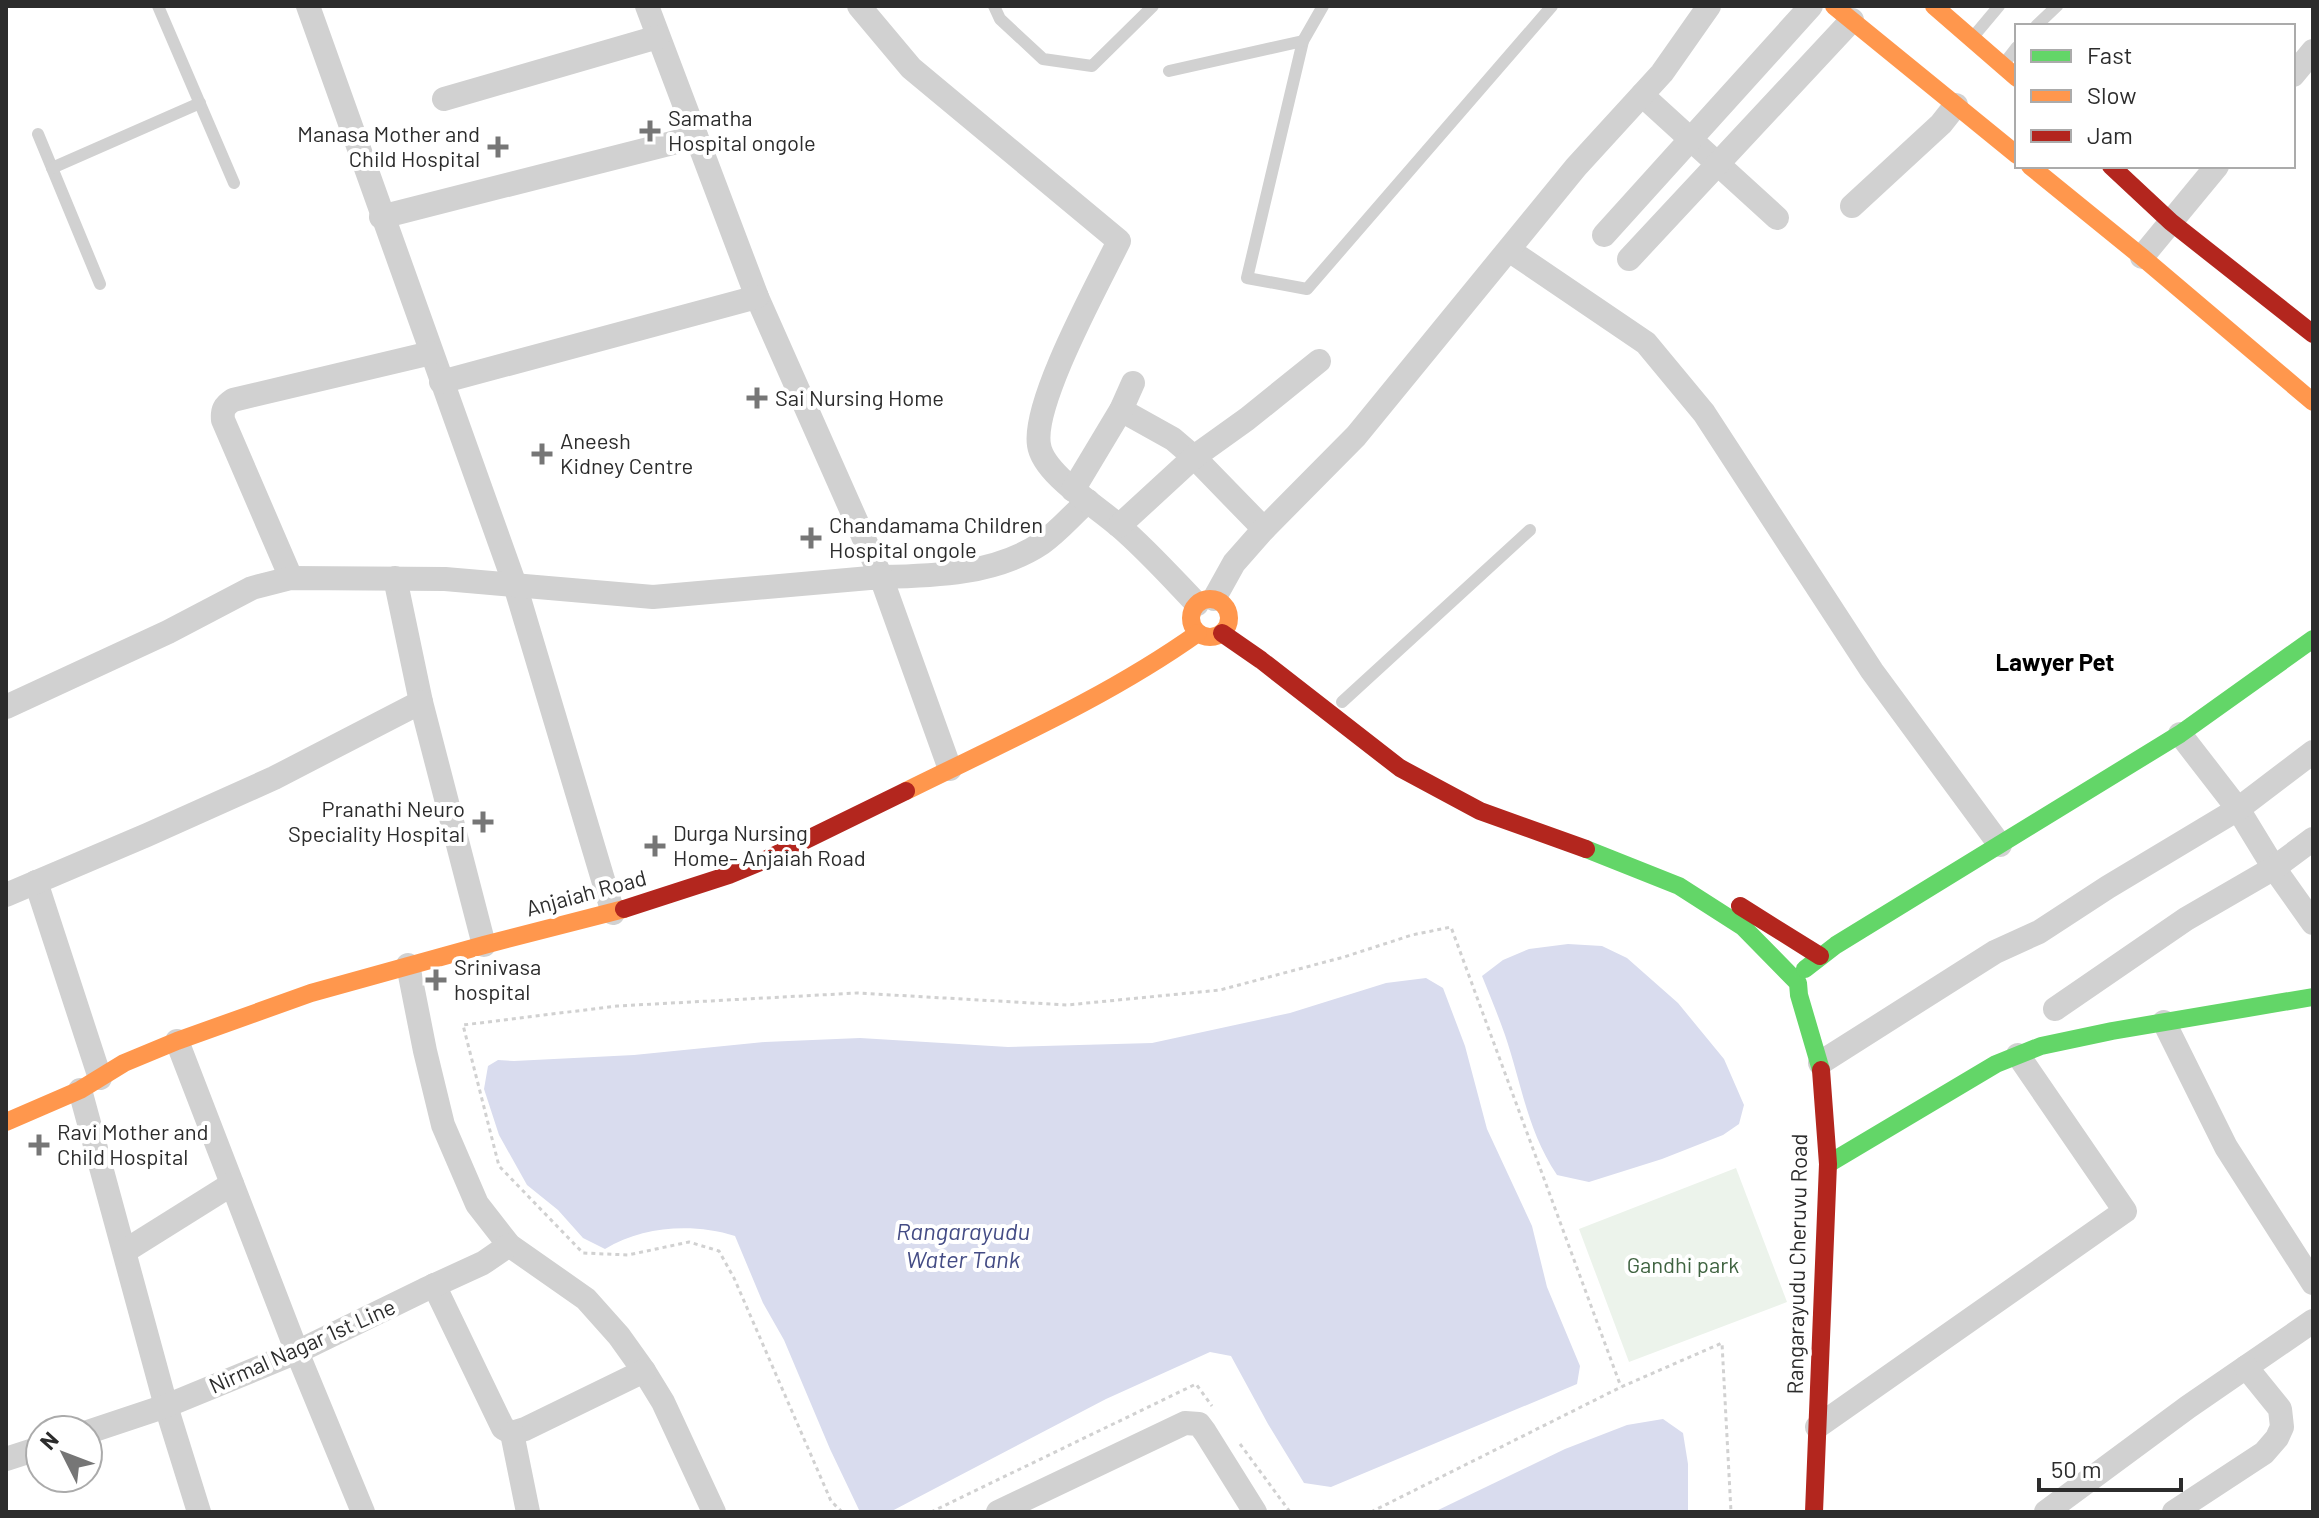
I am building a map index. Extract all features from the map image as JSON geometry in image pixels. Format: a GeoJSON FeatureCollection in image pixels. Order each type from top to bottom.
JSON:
{"type":"FeatureCollection","features":[{"type":"Feature","properties":{"kind":"street"},"geometry":{"type":"LineString","coordinates":[[308,6],[515,585],[613,913]]}},
{"type":"Feature","properties":{"kind":"street"},"geometry":{"type":"LineString","coordinates":[[647,6],[757,297],[881,577],[950,769]]}},
{"type":"Feature","properties":{"kind":"street"},"geometry":{"type":"LineString","coordinates":[[859,6],[911,68],[1119,241],[1052,381],[1039,423],[1039,446],[1046,461],[1080,495],[1216,613],[1261,660],[1400,768],[1480,811],[1679,886],[1743,927],[1798,983],[1807,967],[1820,956],[2180,734],[2313,639]]}},
{"type":"Feature","properties":{"kind":"street"},"geometry":{"type":"LineString","coordinates":[[1386,734],[1216,613],[1193,611],[1191,618],[1198,633],[1206,637],[1214,636],[1216,613],[1234,563],[1356,436],[1576,167],[1662,73],[1709,6]]}},
{"type":"Feature","properties":{"kind":"street"},"geometry":{"type":"LineString","coordinates":[[1604,235],[1811,6]]}},
{"type":"Feature","properties":{"kind":"street"},"geometry":{"type":"LineString","coordinates":[[1934,6],[2010,72]]}},
{"type":"Feature","properties":{"kind":"street"},"geometry":{"type":"LineString","coordinates":[[1629,259],[1718,163],[1843,13],[2015,153]]}},
{"type":"Feature","properties":{"kind":"street"},"geometry":{"type":"LineString","coordinates":[[444,99],[658,37]]}},
{"type":"Feature","properties":{"kind":"street"},"geometry":{"type":"LineString","coordinates":[[2295,73],[2313,51]]}},
{"type":"Feature","properties":{"kind":"street"},"geometry":{"type":"LineString","coordinates":[[1642,95],[1777,218]]}},
{"type":"Feature","properties":{"kind":"street"},"geometry":{"type":"LineString","coordinates":[[1852,206],[1941,124],[1956,105]]}},
{"type":"Feature","properties":{"kind":"street"},"geometry":{"type":"LineString","coordinates":[[381,217],[696,137]]}},
{"type":"Feature","properties":{"kind":"street"},"geometry":{"type":"LineString","coordinates":[[2032,168],[2313,402]]}},
{"type":"Feature","properties":{"kind":"street"},"geometry":{"type":"LineString","coordinates":[[2113,168],[2171,222],[2313,334]]}},
{"type":"Feature","properties":{"kind":"street"},"geometry":{"type":"LineString","coordinates":[[2142,257],[2215,168]]}},
{"type":"Feature","properties":{"kind":"street"},"geometry":{"type":"LineString","coordinates":[[1509,250],[1646,343],[1695,402],[1872,671],[2000,845]]}},
{"type":"Feature","properties":{"kind":"street"},"geometry":{"type":"LineString","coordinates":[[441,382],[757,297]]}},
{"type":"Feature","properties":{"kind":"street"},"geometry":{"type":"LineString","coordinates":[[291,578],[223,420],[222,411],[233,400],[431,353]]}},
{"type":"Feature","properties":{"kind":"street"},"geometry":{"type":"LineString","coordinates":[[1119,526],[1194,457],[1319,361]]}},
{"type":"Feature","properties":{"kind":"street"},"geometry":{"type":"LineString","coordinates":[[6,707],[168,632],[252,588],[291,578],[445,579],[653,597],[957,573],[1001,563],[1042,543],[1080,495],[1133,383]]}},
{"type":"Feature","properties":{"kind":"street"},"geometry":{"type":"LineString","coordinates":[[1121,410],[1173,439],[1264,529]]}},
{"type":"Feature","properties":{"kind":"street"},"geometry":{"type":"LineString","coordinates":[[395,578],[421,702],[484,945]]}},
{"type":"Feature","properties":{"kind":"street","name":"Anjaiah Road"},"geometry":{"type":"LineString","coordinates":[[8,1115],[90,1084],[124,1063],[177,1041],[311,993],[613,913],[729,875],[1056,717],[1144,669],[1198,633]]}},
{"type":"Feature","properties":{"kind":"street"},"geometry":{"type":"LineString","coordinates":[[6,895],[274,778],[421,702]]}},
{"type":"Feature","properties":{"kind":"street"},"geometry":{"type":"LineString","coordinates":[[2180,734],[2238,809],[2313,923]]}},
{"type":"Feature","properties":{"kind":"street"},"geometry":{"type":"LineString","coordinates":[[1820,1063],[1995,952],[2039,932],[2238,809],[2313,752]]}},
{"type":"Feature","properties":{"kind":"street"},"geometry":{"type":"LineString","coordinates":[[1476,788],[1502,803],[1690,879],[1749,911],[1820,956]]}},
{"type":"Feature","properties":{"kind":"street"},"geometry":{"type":"LineString","coordinates":[[2055,1009],[2186,919],[2274,868],[2313,839]]}},
{"type":"Feature","properties":{"kind":"street"},"geometry":{"type":"LineString","coordinates":[[36,882],[90,1084],[125,1251],[166,1406],[199,1512]]}},
{"type":"Feature","properties":{"kind":"street"},"geometry":{"type":"LineString","coordinates":[[408,965],[443,1125],[477,1204],[509,1245],[586,1299],[619,1336],[663,1402],[714,1512]]}},
{"type":"Feature","properties":{"kind":"street","name":"Rangarayudu Cheruvu Road"},"geometry":{"type":"LineString","coordinates":[[1798,983],[1820,1063],[1828,1164],[1814,1512]]}},
{"type":"Feature","properties":{"kind":"street"},"geometry":{"type":"LineString","coordinates":[[1828,1164],[1996,1064],[2041,1046],[2313,997]]}},
{"type":"Feature","properties":{"kind":"street"},"geometry":{"type":"LineString","coordinates":[[2164,1022],[2226,1147],[2313,1283]]}},
{"type":"Feature","properties":{"kind":"street"},"geometry":{"type":"LineString","coordinates":[[177,1041],[297,1352],[363,1512]]}},
{"type":"Feature","properties":{"kind":"street"},"geometry":{"type":"LineString","coordinates":[[1817,1427],[2125,1211],[2018,1055]]}},
{"type":"Feature","properties":{"kind":"street"},"geometry":{"type":"LineString","coordinates":[[125,1251],[232,1184]]}},
{"type":"Feature","properties":{"kind":"street","name":"Nirmal Nagar 1st Line"},"geometry":{"type":"LineString","coordinates":[[104,1427],[166,1406],[297,1352],[483,1263],[509,1245]]}},
{"type":"Feature","properties":{"kind":"street"},"geometry":{"type":"LineString","coordinates":[[434,1285],[503,1428],[512,1433],[644,1371]]}},
{"type":"Feature","properties":{"kind":"street"},"geometry":{"type":"LineString","coordinates":[[2046,1512],[2313,1321]]}},
{"type":"Feature","properties":{"kind":"street"},"geometry":{"type":"LineString","coordinates":[[2174,1512],[2264,1453],[2277,1438],[2282,1427],[2280,1409],[2246,1367]]}},
{"type":"Feature","properties":{"kind":"street"},"geometry":{"type":"LineString","coordinates":[[998,1512],[1185,1423],[1199,1424],[1255,1512]]}},
{"type":"Feature","properties":{"kind":"street"},"geometry":{"type":"LineString","coordinates":[[512,1433],[528,1512]]}},
{"type":"Feature","properties":{"kind":"lane"},"geometry":{"type":"LineString","coordinates":[[158,6],[234,183]]}},
{"type":"Feature","properties":{"kind":"lane"},"geometry":{"type":"LineString","coordinates":[[994,6],[1000,19],[1043,59],[1092,66],[1153,6]]}},
{"type":"Feature","properties":{"kind":"lane"},"geometry":{"type":"LineString","coordinates":[[1323,6],[1303,41],[1247,278],[1307,289],[1552,6]]}},
{"type":"Feature","properties":{"kind":"lane"},"geometry":{"type":"LineString","coordinates":[[1971,39],[1999,6]]}},
{"type":"Feature","properties":{"kind":"lane"},"geometry":{"type":"LineString","coordinates":[[2038,24],[2057,6]]}},
{"type":"Feature","properties":{"kind":"lane"},"geometry":{"type":"LineString","coordinates":[[1169,71],[1303,41]]}},
{"type":"Feature","properties":{"kind":"lane"},"geometry":{"type":"LineString","coordinates":[[52,168],[200,103]]}},
{"type":"Feature","properties":{"kind":"lane"},"geometry":{"type":"LineString","coordinates":[[38,134],[100,284]]}},
{"type":"Feature","properties":{"kind":"lane"},"geometry":{"type":"LineString","coordinates":[[1342,702],[1530,530]]}},
{"type":"Feature","properties":{"kind":"path"},"geometry":{"type":"LineString","coordinates":[[842,1512],[831,1501],[734,1278],[719,1251],[689,1242],[628,1255],[583,1253],[499,1166],[463,1025],[617,1006],[857,993],[1067,1005],[1220,990],[1344,957],[1412,935],[1451,927],[1621,1387]]}},
{"type":"Feature","properties":{"kind":"path"},"geometry":{"type":"LineString","coordinates":[[1371,1512],[1621,1387],[1722,1343],[1731,1512]]}},
{"type":"Feature","properties":{"kind":"green space","name":"Gandhi park"},"geometry":{"type":"Polygon","coordinates":[[[1736,1168],[1787,1302],[1629,1362],[1579,1229],[1736,1168]]]}},
{"type":"Feature","properties":{"kind":"water"},"geometry":{"type":"Polygon","coordinates":[[[1568,944],[1602,946],[1627,958],[1678,1003],[1724,1059],[1744,1105],[1739,1124],[1723,1135],[1662,1159],[1589,1182],[1557,1175],[1532,1124],[1505,1035],[1482,976],[1503,960],[1529,949],[1568,944]]]}},
{"type":"Feature","properties":{"kind":"water","name":"Rangarayudu Water Tank"},"geometry":{"type":"Polygon","coordinates":[[[1426,978],[1443,988],[1465,1046],[1487,1129],[1532,1226],[1547,1287],[1580,1366],[1577,1384],[1331,1487],[1304,1483],[1231,1356],[1210,1352],[1106,1399],[890,1512],[860,1512],[735,1236],[702,1229],[668,1229],[635,1235],[605,1249],[583,1238],[558,1210],[527,1185],[499,1135],[484,1089],[488,1066],[498,1060],[634,1055],[765,1042],[860,1038],[1008,1047],[1152,1043],[1290,1013],[1386,983],[1426,978]]]}},
{"type":"Feature","properties":{"kind":"water"},"geometry":{"type":"Polygon","coordinates":[[[1663,1419],[1683,1433],[1688,1464],[1688,1512],[1434,1512],[1565,1449],[1627,1425],[1663,1419]]]}},
{"type":"Feature","properties":{"kind":"traffic: fast"},"geometry":{"type":"LineString","coordinates":[[1805,969],[1836,945],[2180,734],[2313,639]]}},
{"type":"Feature","properties":{"kind":"traffic: fast"},"geometry":{"type":"LineString","coordinates":[[1586,849],[1679,886],[1743,927],[1798,983],[1821,1070]]}},
{"type":"Feature","properties":{"kind":"traffic: fast"},"geometry":{"type":"LineString","coordinates":[[1828,1164],[1996,1064],[2041,1046],[2313,997]]}},
{"type":"Feature","properties":{"kind":"traffic: slow"},"geometry":{"type":"LineString","coordinates":[[1834,6],[2015,153]]}},
{"type":"Feature","properties":{"kind":"traffic: slow"},"geometry":{"type":"LineString","coordinates":[[1934,6],[2015,76]]}},
{"type":"Feature","properties":{"kind":"traffic: slow"},"geometry":{"type":"LineString","coordinates":[[2032,168],[2313,402]]}},
{"type":"Feature","properties":{"kind":"traffic: slow"},"geometry":{"type":"LineString","coordinates":[[1210,599],[1223,605],[1229,618],[1223,631],[1210,637],[1197,631],[1191,618],[1197,605],[1210,599]]}},
{"type":"Feature","properties":{"kind":"traffic: slow"},"geometry":{"type":"LineString","coordinates":[[906,791],[1092,698],[1198,633]]}},
{"type":"Feature","properties":{"kind":"traffic: slow"},"geometry":{"type":"LineString","coordinates":[[6,1122],[80,1090],[124,1063],[311,993],[624,909]]}},
{"type":"Feature","properties":{"kind":"traffic: jam"},"geometry":{"type":"LineString","coordinates":[[2113,168],[2171,222],[2313,334]]}},
{"type":"Feature","properties":{"kind":"traffic: jam"},"geometry":{"type":"LineString","coordinates":[[1222,633],[1400,768],[1480,811],[1586,849]]}},
{"type":"Feature","properties":{"kind":"traffic: jam"},"geometry":{"type":"LineString","coordinates":[[624,909],[765,860],[906,791]]}},
{"type":"Feature","properties":{"kind":"traffic: jam"},"geometry":{"type":"LineString","coordinates":[[1740,906],[1820,956]]}},
{"type":"Feature","properties":{"kind":"traffic: jam"},"geometry":{"type":"LineString","coordinates":[[1814,1512],[1828,1164],[1821,1070]]}},
{"type":"Feature","properties":{"kind":"place","name":"Samatha Hospital ongole"},"geometry":{"type":"Point","coordinates":[650,131]}},
{"type":"Feature","properties":{"kind":"place","name":"Manasa Mother and Child Hospital"},"geometry":{"type":"Point","coordinates":[498,147]}},
{"type":"Feature","properties":{"kind":"place","name":"Sai Nursing Home"},"geometry":{"type":"Point","coordinates":[757,398]}},
{"type":"Feature","properties":{"kind":"place","name":"Aneesh Kidney Centre"},"geometry":{"type":"Point","coordinates":[542,454]}},
{"type":"Feature","properties":{"kind":"place","name":"Chandamama Children Hospital ongole"},"geometry":{"type":"Point","coordinates":[811,538]}},
{"type":"Feature","properties":{"kind":"place","name":"Pranathi Neuro Speciality Hospital"},"geometry":{"type":"Point","coordinates":[483,822]}},
{"type":"Feature","properties":{"kind":"place","name":"Durga Nursing Home- Anjaiah Road"},"geometry":{"type":"Point","coordinates":[655,846]}},
{"type":"Feature","properties":{"kind":"place","name":"Srinivasa hospital"},"geometry":{"type":"Point","coordinates":[436,980]}},
{"type":"Feature","properties":{"kind":"place","name":"Ravi Mother and Child Hospital"},"geometry":{"type":"Point","coordinates":[39,1145]}},
{"type":"Feature","properties":{"kind":"district","name":"Lawyer Pet"},"geometry":{"type":"Point","coordinates":[2055,663]}}]}
